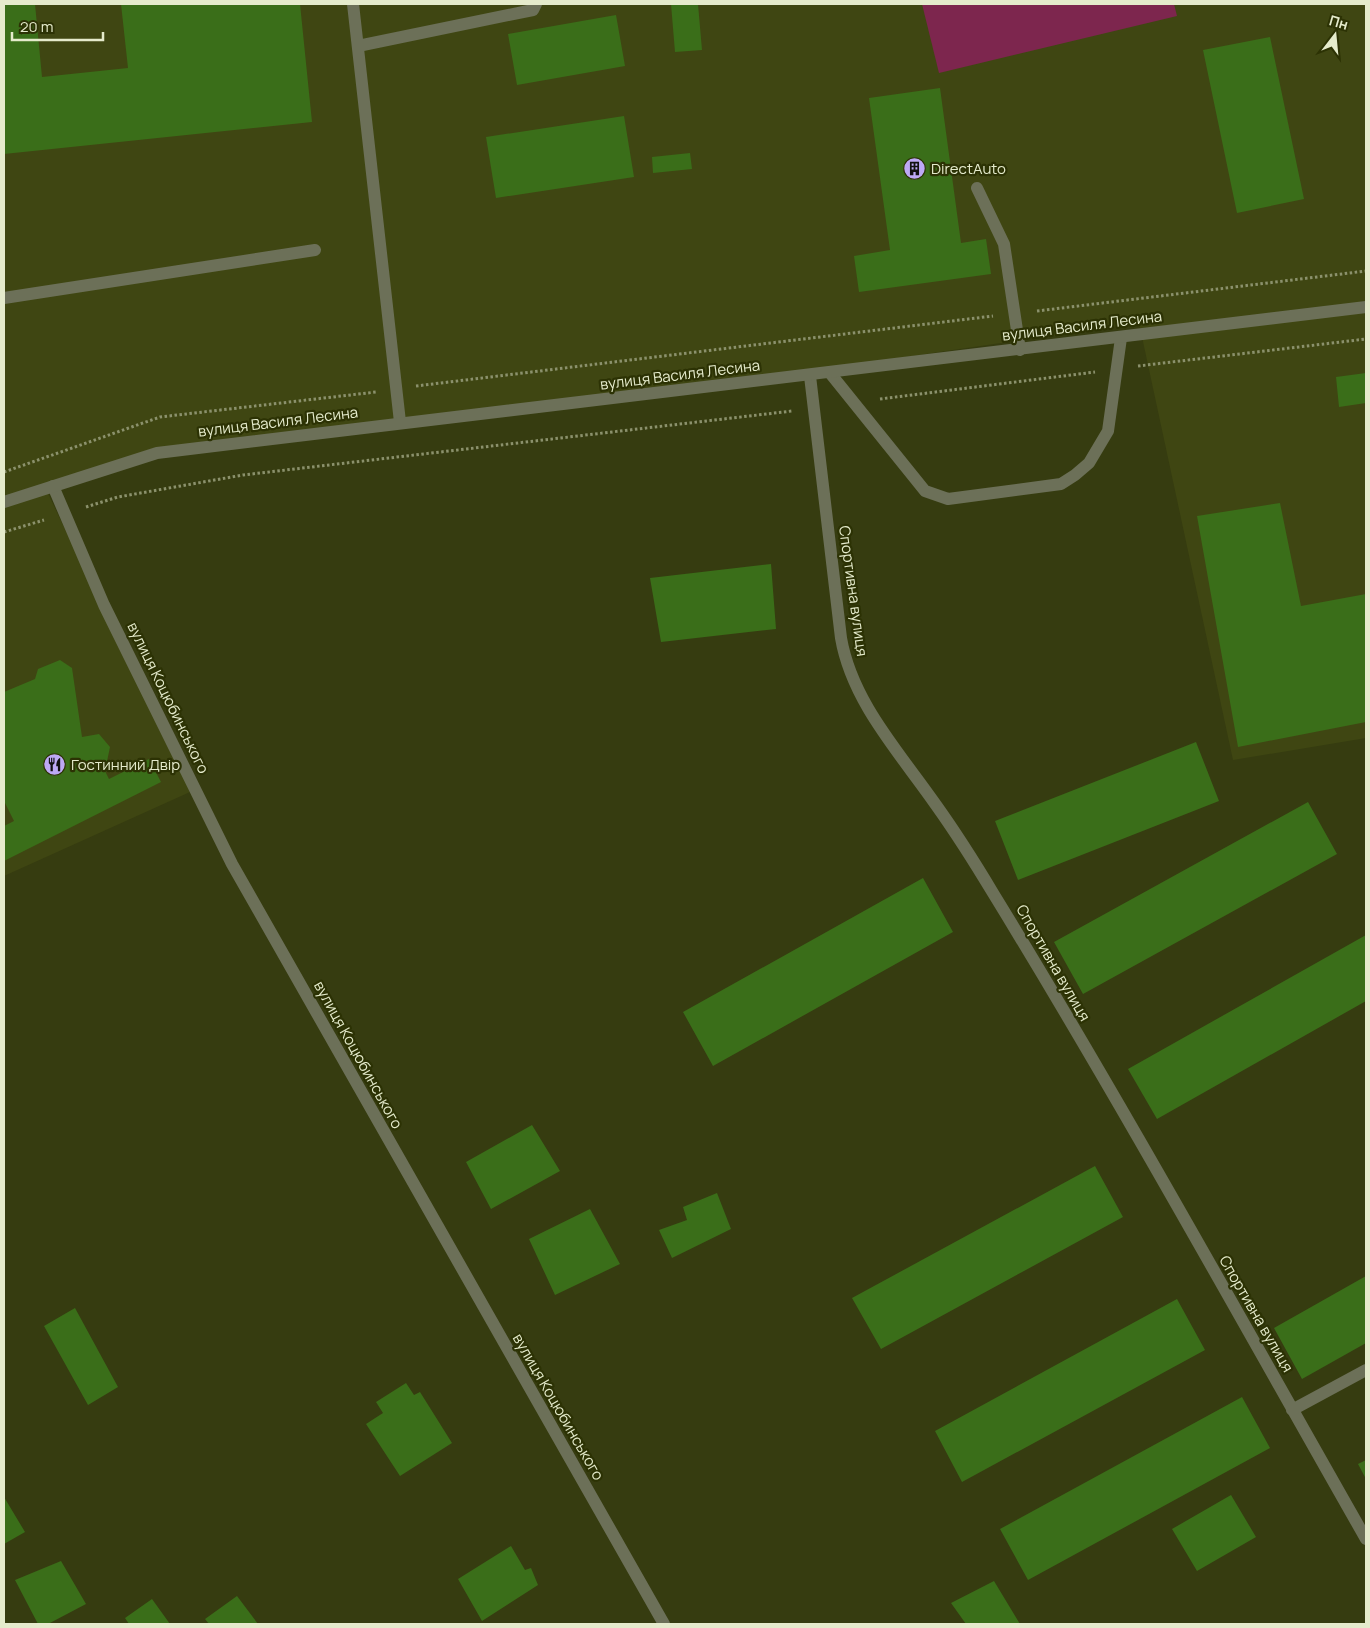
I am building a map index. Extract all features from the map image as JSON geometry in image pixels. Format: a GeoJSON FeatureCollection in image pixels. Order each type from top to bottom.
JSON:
{"type":"FeatureCollection","features":[{"type":"Feature","properties":{"kind":"street"},"geometry":{"type":"LineString","coordinates":[[353,4],[400,422]]}},
{"type":"Feature","properties":{"kind":"street"},"geometry":{"type":"LineString","coordinates":[[358,46],[533,10],[536,4]]}},
{"type":"Feature","properties":{"kind":"street"},"geometry":{"type":"LineString","coordinates":[[977,188],[1004,244],[1020,350]]}},
{"type":"Feature","properties":{"kind":"street"},"geometry":{"type":"LineString","coordinates":[[4,298],[315,250]]}},
{"type":"Feature","properties":{"kind":"street","name":"вулиця Василя Лесина"},"geometry":{"type":"LineString","coordinates":[[4,502],[157,453],[400,422],[810,376],[1366,308]]}},
{"type":"Feature","properties":{"kind":"street"},"geometry":{"type":"LineString","coordinates":[[830,373],[925,491],[948,499],[1061,484],[1089,463],[1108,431],[1121,338]]}},
{"type":"Feature","properties":{"kind":"street","name":"Спортивна вулиця"},"geometry":{"type":"LineString","coordinates":[[810,376],[841,638],[844,659],[854,685],[878,724],[957,836],[1029,952],[1366,1539]]}},
{"type":"Feature","properties":{"kind":"street","name":"вулиця Коцюбинського"},"geometry":{"type":"LineString","coordinates":[[53,486],[104,605],[232,864],[664,1624]]}},
{"type":"Feature","properties":{"kind":"street"},"geometry":{"type":"LineString","coordinates":[[1292,1410],[1366,1370]]}},
{"type":"Feature","properties":{"kind":"path"},"geometry":{"type":"LineString","coordinates":[[4,472],[160,418],[1366,271]]}},
{"type":"Feature","properties":{"kind":"path"},"geometry":{"type":"LineString","coordinates":[[855,403],[1366,339]]}},
{"type":"Feature","properties":{"kind":"path"},"geometry":{"type":"LineString","coordinates":[[4,532],[118,497],[243,475],[814,408]]}},
{"type":"Feature","properties":{"kind":"shaded area"},"geometry":{"type":"Polygon","coordinates":[[[4,4],[1366,4],[1366,738],[1233,760],[1139,323],[857,364],[156,448],[44,485],[190,792],[4,876],[4,4]]]}},
{"type":"Feature","properties":{"kind":"shaded area"},"geometry":{"type":"Polygon","coordinates":[[[922,4],[1174,4],[1177,16],[939,73],[922,4]]]}},
{"type":"Feature","properties":{"kind":"building"},"geometry":{"type":"Polygon","coordinates":[[[4,4],[35,4],[42,77],[128,68],[121,4],[300,4],[312,122],[4,154],[4,4]]]}},
{"type":"Feature","properties":{"kind":"building"},"geometry":{"type":"Polygon","coordinates":[[[671,4],[698,4],[702,50],[675,52],[671,4]]]}},
{"type":"Feature","properties":{"kind":"building"},"geometry":{"type":"Polygon","coordinates":[[[616,15],[625,66],[517,85],[508,34],[616,15]]]}},
{"type":"Feature","properties":{"kind":"building"},"geometry":{"type":"Polygon","coordinates":[[[1270,37],[1304,199],[1237,213],[1203,50],[1270,37]]]}},
{"type":"Feature","properties":{"kind":"building","name":"DirectAuto"},"geometry":{"type":"Polygon","coordinates":[[[940,88],[961,243],[986,239],[991,274],[859,292],[854,256],[890,250],[869,98],[940,88]]]}},
{"type":"Feature","properties":{"kind":"building"},"geometry":{"type":"Polygon","coordinates":[[[624,116],[634,177],[496,198],[486,137],[624,116]]]}},
{"type":"Feature","properties":{"kind":"building"},"geometry":{"type":"Polygon","coordinates":[[[690,153],[692,169],[653,173],[652,157],[690,153]]]}},
{"type":"Feature","properties":{"kind":"building"},"geometry":{"type":"Polygon","coordinates":[[[1366,373],[1366,403],[1339,407],[1336,377],[1366,373]]]}},
{"type":"Feature","properties":{"kind":"building"},"geometry":{"type":"Polygon","coordinates":[[[1280,503],[1301,606],[1366,594],[1366,722],[1238,747],[1197,516],[1280,503]]]}},
{"type":"Feature","properties":{"kind":"building"},"geometry":{"type":"Polygon","coordinates":[[[771,564],[776,629],[661,642],[650,578],[771,564]]]}},
{"type":"Feature","properties":{"kind":"building","name":"Гостинний Двір"},"geometry":{"type":"Polygon","coordinates":[[[60,660],[72,668],[82,737],[99,734],[110,747],[105,771],[109,779],[149,759],[161,782],[4,861],[4,826],[14,821],[4,801],[4,692],[35,679],[38,669],[60,660]]]}},
{"type":"Feature","properties":{"kind":"building"},"geometry":{"type":"Polygon","coordinates":[[[1196,742],[1219,801],[1018,880],[995,821],[1196,742]]]}},
{"type":"Feature","properties":{"kind":"building"},"geometry":{"type":"Polygon","coordinates":[[[1308,802],[1337,854],[1083,994],[1054,942],[1308,802]]]}},
{"type":"Feature","properties":{"kind":"building"},"geometry":{"type":"Polygon","coordinates":[[[923,878],[953,932],[713,1066],[683,1012],[923,878]]]}},
{"type":"Feature","properties":{"kind":"building"},"geometry":{"type":"Polygon","coordinates":[[[1366,935],[1366,1001],[1157,1119],[1128,1069],[1366,935]]]}},
{"type":"Feature","properties":{"kind":"building"},"geometry":{"type":"Polygon","coordinates":[[[532,1125],[560,1171],[491,1209],[466,1162],[532,1125]]]}},
{"type":"Feature","properties":{"kind":"building"},"geometry":{"type":"Polygon","coordinates":[[[1095,1166],[1123,1217],[881,1349],[852,1298],[1095,1166]]]}},
{"type":"Feature","properties":{"kind":"building"},"geometry":{"type":"Polygon","coordinates":[[[717,1193],[731,1229],[672,1258],[659,1230],[687,1220],[683,1207],[717,1193]]]}},
{"type":"Feature","properties":{"kind":"building"},"geometry":{"type":"Polygon","coordinates":[[[590,1209],[620,1264],[555,1295],[529,1239],[590,1209]]]}},
{"type":"Feature","properties":{"kind":"building"},"geometry":{"type":"Polygon","coordinates":[[[1366,1276],[1366,1343],[1302,1379],[1274,1328],[1366,1276]]]}},
{"type":"Feature","properties":{"kind":"building"},"geometry":{"type":"Polygon","coordinates":[[[1177,1299],[1205,1350],[962,1482],[935,1431],[1177,1299]]]}},
{"type":"Feature","properties":{"kind":"building"},"geometry":{"type":"Polygon","coordinates":[[[75,1308],[118,1387],[88,1405],[44,1326],[75,1308]]]}},
{"type":"Feature","properties":{"kind":"building"},"geometry":{"type":"Polygon","coordinates":[[[406,1383],[414,1395],[420,1392],[452,1443],[400,1476],[366,1424],[383,1413],[376,1402],[406,1383]]]}},
{"type":"Feature","properties":{"kind":"building"},"geometry":{"type":"Polygon","coordinates":[[[1242,1397],[1270,1448],[1028,1580],[1000,1529],[1242,1397]]]}},
{"type":"Feature","properties":{"kind":"building"},"geometry":{"type":"Polygon","coordinates":[[[1366,1460],[1366,1479],[1358,1464],[1366,1460]]]}},
{"type":"Feature","properties":{"kind":"building"},"geometry":{"type":"Polygon","coordinates":[[[1231,1495],[1256,1537],[1197,1571],[1172,1529],[1231,1495]]]}},
{"type":"Feature","properties":{"kind":"building"},"geometry":{"type":"Polygon","coordinates":[[[4,1497],[25,1532],[4,1544],[4,1497]]]}},
{"type":"Feature","properties":{"kind":"building"},"geometry":{"type":"Polygon","coordinates":[[[511,1546],[525,1570],[531,1568],[538,1585],[482,1621],[458,1579],[511,1546]]]}},
{"type":"Feature","properties":{"kind":"building"},"geometry":{"type":"Polygon","coordinates":[[[61,1561],[86,1604],[48,1624],[38,1624],[15,1580],[61,1561]]]}},
{"type":"Feature","properties":{"kind":"building"},"geometry":{"type":"Polygon","coordinates":[[[994,1581],[1020,1624],[966,1624],[951,1603],[994,1581]]]}},
{"type":"Feature","properties":{"kind":"building"},"geometry":{"type":"Polygon","coordinates":[[[237,1596],[258,1624],[209,1624],[205,1619],[237,1596]]]}},
{"type":"Feature","properties":{"kind":"building"},"geometry":{"type":"Polygon","coordinates":[[[152,1599],[170,1624],[129,1624],[125,1618],[152,1599]]]}},
{"type":"Feature","properties":{"kind":"place","name":"DirectAuto"},"geometry":{"type":"Point","coordinates":[915,169]}},
{"type":"Feature","properties":{"kind":"place","name":"Гостинний Двір"},"geometry":{"type":"Point","coordinates":[55,765]}}]}
